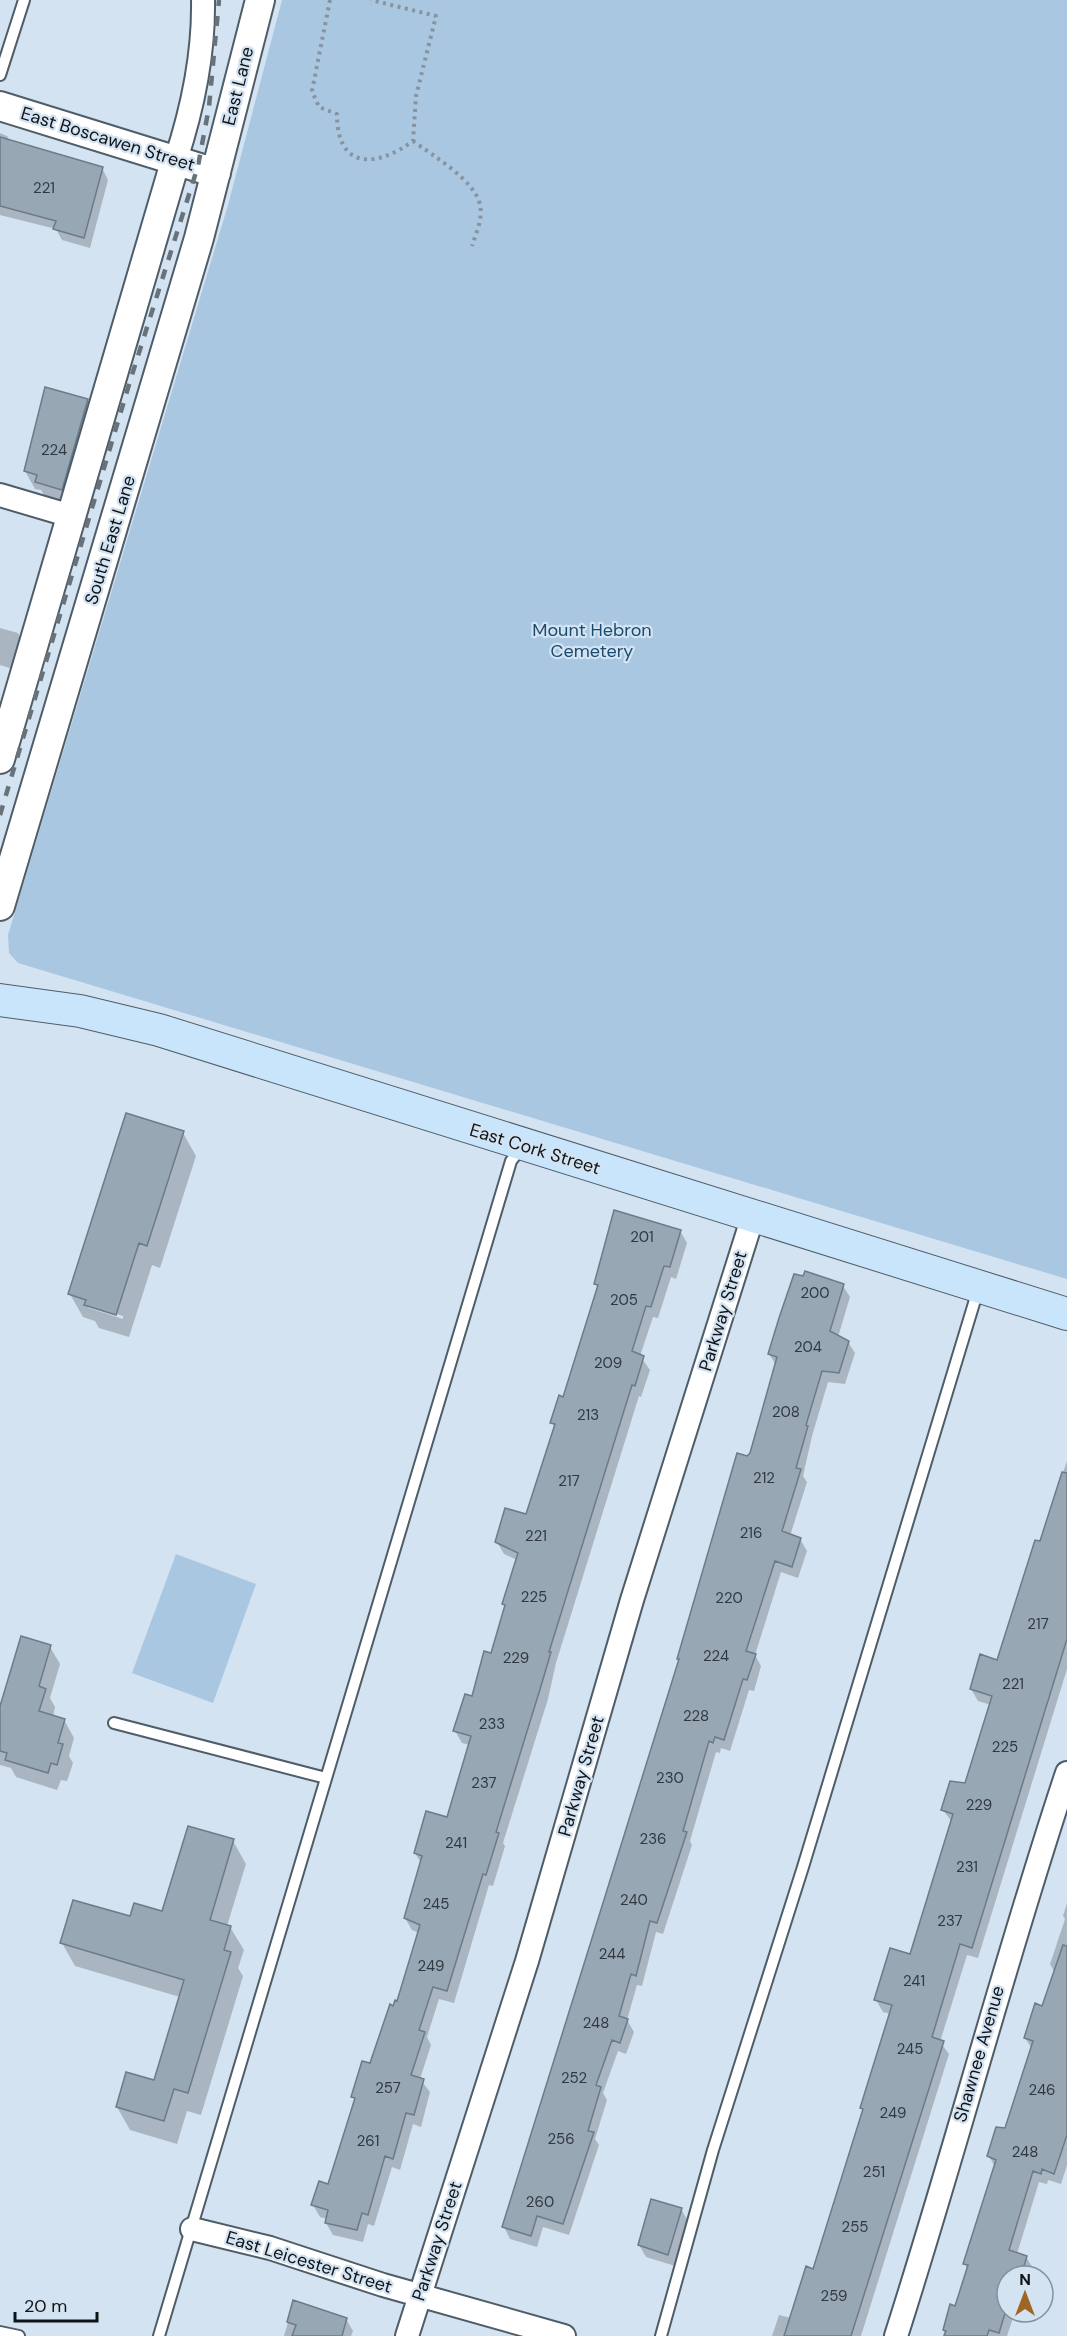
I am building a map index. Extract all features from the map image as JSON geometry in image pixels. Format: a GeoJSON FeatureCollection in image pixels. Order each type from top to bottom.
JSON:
{"type":"FeatureCollection","features":[{"type":"Feature","properties":{"kind":"main road","name":"East Cork Street"},"geometry":{"type":"LineString","coordinates":[[0,1000],[80,1011],[159,1030],[523,1146],[1067,1314]]}},
{"type":"Feature","properties":{"kind":"street"},"geometry":{"type":"LineString","coordinates":[[0,759],[192,113],[200,58],[203,0]]}},
{"type":"Feature","properties":{"kind":"street","name":"East Lane"},"geometry":{"type":"LineString","coordinates":[[216,172],[260,0]]}},
{"type":"Feature","properties":{"kind":"street","name":"East Boscawen Street"},"geometry":{"type":"LineString","coordinates":[[0,106],[216,172]]}},
{"type":"Feature","properties":{"kind":"street","name":"South East Lane"},"geometry":{"type":"LineString","coordinates":[[0,906],[200,238],[216,172]]}},
{"type":"Feature","properties":{"kind":"street"},"geometry":{"type":"LineString","coordinates":[[0,495],[71,516]]}},
{"type":"Feature","properties":{"kind":"street","name":"Parkway Street"},"geometry":{"type":"LineString","coordinates":[[407,2336],[527,1961],[632,1600],[753,1216]]}},
{"type":"Feature","properties":{"kind":"street","name":"Shawnee Avenue"},"geometry":{"type":"LineString","coordinates":[[896,2336],[927,2238],[1022,1906],[1067,1773]]}},
{"type":"Feature","properties":{"kind":"street","name":"East Leicester Street"},"geometry":{"type":"LineString","coordinates":[[192,2229],[270,2248],[420,2295],[564,2336]]}},
{"type":"Feature","properties":{"kind":"lane"},"geometry":{"type":"LineString","coordinates":[[0,75],[24,0]]}},
{"type":"Feature","properties":{"kind":"lane"},"geometry":{"type":"LineString","coordinates":[[159,2336],[511,1161],[523,1146]]}},
{"type":"Feature","properties":{"kind":"lane"},"geometry":{"type":"LineString","coordinates":[[661,2336],[713,2150],[803,1867],[979,1287]]}},
{"type":"Feature","properties":{"kind":"lane"},"geometry":{"type":"LineString","coordinates":[[114,1723],[326,1778]]}},
{"type":"Feature","properties":{"kind":"lane"},"geometry":{"type":"LineString","coordinates":[[0,2332],[19,2336]]}},
{"type":"Feature","properties":{"kind":"path"},"geometry":{"type":"LineString","coordinates":[[330,0],[312,91],[319,107],[337,114],[337,133],[344,150],[356,158],[372,160],[386,156],[412,141]]}},
{"type":"Feature","properties":{"kind":"path"},"geometry":{"type":"LineString","coordinates":[[371,0],[436,16],[416,96],[412,141]]}},
{"type":"Feature","properties":{"kind":"path"},"geometry":{"type":"LineString","coordinates":[[412,141],[459,175],[480,204],[480,221],[472,246]]}},
{"type":"Feature","properties":{"kind":"green space","name":"Mount Hebron Cemetery"},"geometry":{"type":"Polygon","coordinates":[[[282,0],[1067,0],[1067,1279],[18,963],[9,953],[8,935],[228,205],[282,0]]]}},
{"type":"Feature","properties":{"kind":"green space"},"geometry":{"type":"Polygon","coordinates":[[[176,1554],[256,1584],[213,1703],[132,1673],[176,1554]]]}},
{"type":"Feature","properties":{"kind":"building"},"geometry":{"type":"Polygon","coordinates":[[[0,137],[103,167],[84,238],[53,229],[56,221],[0,206],[0,137]]]}},
{"type":"Feature","properties":{"kind":"building"},"geometry":{"type":"Polygon","coordinates":[[[45,387],[88,399],[62,490],[35,482],[37,475],[24,471],[45,387]]]}},
{"type":"Feature","properties":{"kind":"building"},"geometry":{"type":"Polygon","coordinates":[[[126,1113],[184,1131],[147,1246],[139,1243],[116,1315],[84,1305],[86,1300],[68,1294],[126,1113]]]}},
{"type":"Feature","properties":{"kind":"building"},"geometry":{"type":"Polygon","coordinates":[[[614,1210],[681,1230],[670,1267],[664,1266],[651,1307],[646,1306],[632,1351],[644,1356],[635,1386],[632,1385],[549,1652],[551,1652],[496,1832],[499,1833],[486,1875],[483,1874],[447,1991],[433,1987],[419,2030],[425,2032],[411,2075],[424,2079],[414,2115],[406,2113],[393,2159],[385,2156],[368,2215],[362,2213],[357,2230],[325,2223],[328,2210],[311,2205],[319,2181],[328,2184],[355,2098],[351,2097],[362,2061],[370,2063],[390,2004],[393,2006],[395,2000],[397,2001],[420,1925],[404,1918],[422,1856],[414,1853],[426,1811],[447,1817],[471,1736],[453,1731],[465,1694],[472,1696],[484,1651],[491,1653],[505,1605],[502,1604],[518,1553],[495,1542],[505,1508],[526,1514],[555,1424],[550,1423],[559,1395],[563,1397],[598,1285],[594,1284],[614,1210]]]}},
{"type":"Feature","properties":{"kind":"building"},"geometry":{"type":"Polygon","coordinates":[[[805,1271],[844,1284],[830,1331],[849,1341],[839,1373],[822,1371],[806,1425],[808,1426],[796,1468],[801,1469],[782,1531],[801,1538],[792,1567],[775,1561],[746,1651],[756,1654],[747,1680],[743,1679],[724,1740],[715,1737],[713,1743],[709,1741],[683,1831],[687,1832],[657,1923],[650,1921],[636,1976],[631,1974],[619,2016],[628,2019],[620,2043],[612,2040],[596,2085],[601,2087],[588,2131],[594,2132],[563,2224],[537,2216],[531,2236],[502,2227],[679,1659],[677,1659],[737,1453],[747,1456],[750,1453],[777,1357],[768,1354],[779,1318],[794,1274],[803,1276],[805,1271]]]}},
{"type":"Feature","properties":{"kind":"building"},"geometry":{"type":"Polygon","coordinates":[[[1062,1472],[1067,1473],[1067,1639],[972,1948],[960,1944],[932,2037],[944,2041],[851,2336],[784,2336],[806,2266],[813,2269],[863,2109],[860,2108],[892,2005],[874,2000],[890,1948],[910,1954],[953,1814],[941,1810],[950,1781],[965,1783],[992,1696],[970,1689],[980,1654],[997,1660],[1035,1540],[1040,1541],[1062,1472]]]}},
{"type":"Feature","properties":{"kind":"building"},"geometry":{"type":"Polygon","coordinates":[[[21,1636],[51,1645],[39,1686],[46,1689],[39,1711],[65,1719],[58,1743],[63,1744],[57,1765],[51,1763],[48,1773],[5,1760],[7,1753],[0,1751],[0,1706],[21,1636]]]}},
{"type":"Feature","properties":{"kind":"building"},"geometry":{"type":"Polygon","coordinates":[[[188,1826],[234,1839],[210,1920],[231,1926],[224,1950],[231,1952],[188,2093],[174,2089],[164,2121],[116,2107],[126,2072],[154,2080],[184,1980],[60,1943],[73,1900],[130,1916],[134,1903],[162,1911],[188,1826]]]}},
{"type":"Feature","properties":{"kind":"building"},"geometry":{"type":"Polygon","coordinates":[[[1063,1945],[1067,1946],[1067,2135],[1054,2174],[1042,2169],[1041,2174],[1033,2171],[1009,2250],[1027,2256],[1025,2264],[995,2264],[995,2324],[1002,2324],[999,2333],[989,2330],[987,2336],[944,2336],[946,2331],[943,2330],[950,2304],[955,2306],[968,2265],[963,2264],[996,2160],[987,2156],[996,2127],[1005,2128],[1033,2041],[1024,2038],[1035,2003],[1042,2006],[1063,1945]]]}},
{"type":"Feature","properties":{"kind":"building"},"geometry":{"type":"Polygon","coordinates":[[[651,2199],[682,2208],[668,2255],[638,2245],[651,2199]]]}},
{"type":"Feature","properties":{"kind":"building"},"geometry":{"type":"Polygon","coordinates":[[[293,2300],[347,2318],[342,2336],[292,2336],[296,2325],[287,2322],[293,2300]]]}},
{"type":"Feature","properties":{"kind":"railway"},"geometry":{"type":"LineString","coordinates":[[0,815],[131,378],[198,166],[209,107],[219,0]]}}]}
